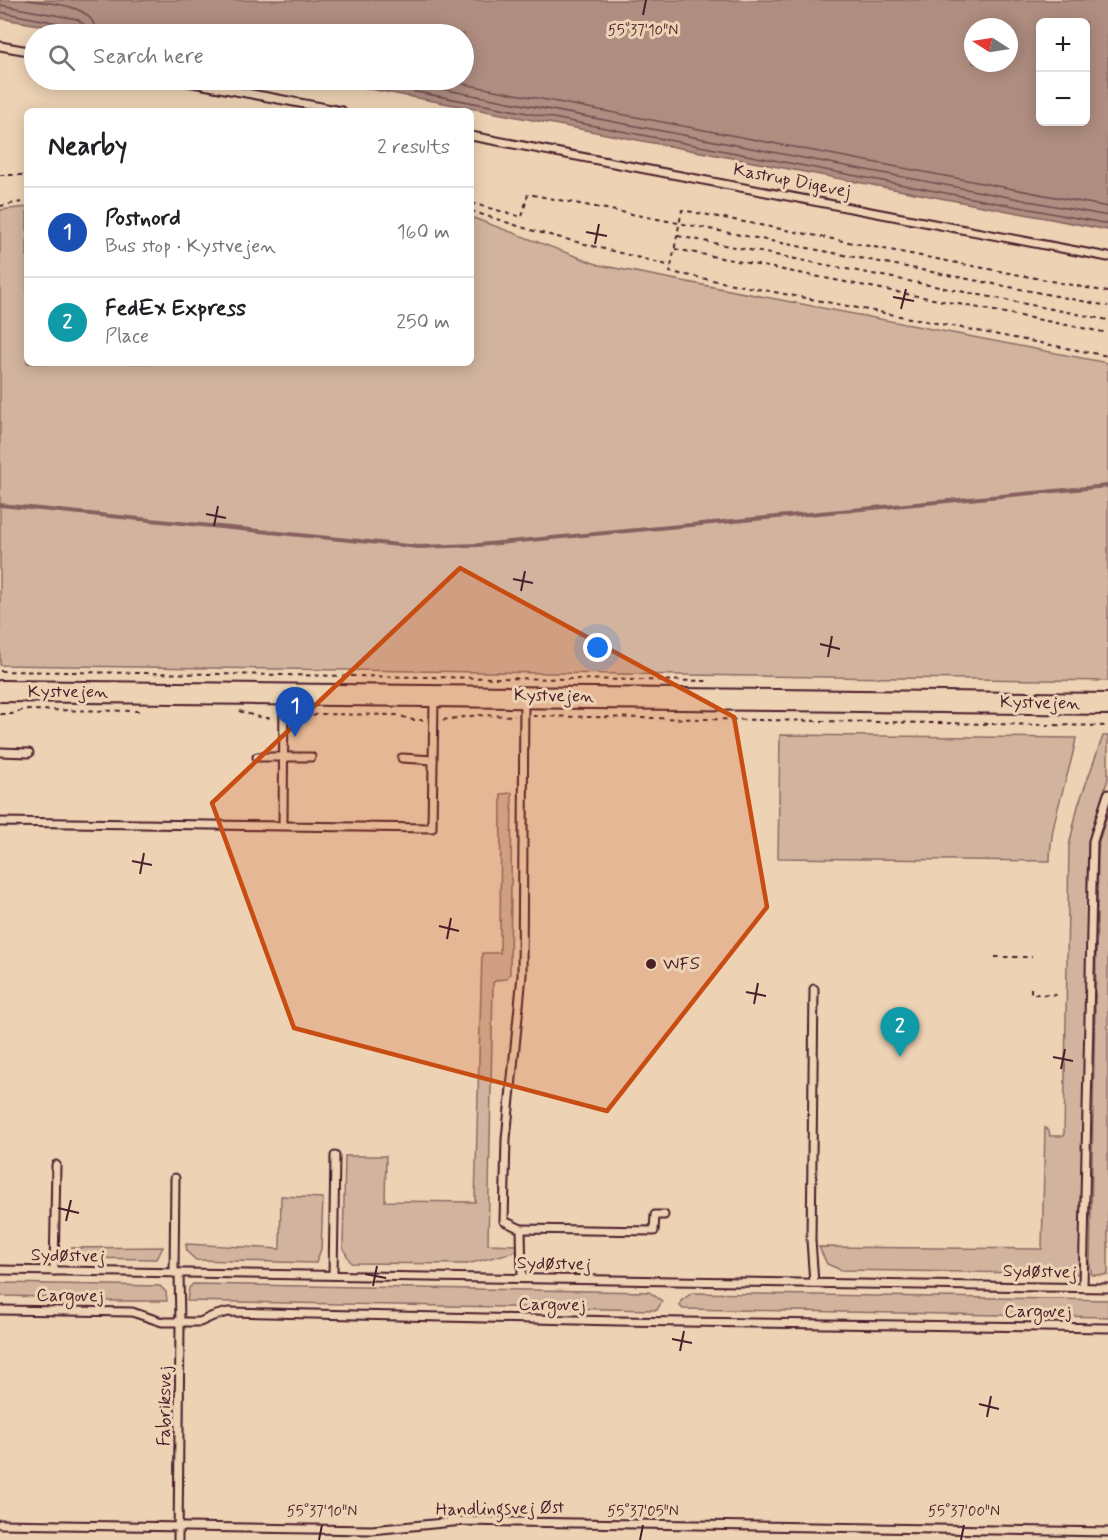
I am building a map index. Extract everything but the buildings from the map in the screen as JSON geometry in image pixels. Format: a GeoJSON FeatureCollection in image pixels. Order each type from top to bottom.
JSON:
{"type":"FeatureCollection","features":[{"type":"Feature","properties":{"kind":"street","name":"Kystvejen"},"geometry":{"type":"LineString","coordinates":[[0,691],[1108,704]]}},
{"type":"Feature","properties":{"kind":"lane"},"geometry":{"type":"LineString","coordinates":[[0,46],[24,50]]}},
{"type":"Feature","properties":{"kind":"lane"},"geometry":{"type":"LineString","coordinates":[[230,90],[326,108]]}},
{"type":"Feature","properties":{"kind":"lane","name":"Kastrup Digevej"},"geometry":{"type":"LineString","coordinates":[[474,137],[1108,257]]}},
{"type":"Feature","properties":{"kind":"lane"},"geometry":{"type":"LineString","coordinates":[[283,825],[282,757],[285,694]]}},
{"type":"Feature","properties":{"kind":"lane"},"geometry":{"type":"LineString","coordinates":[[0,822],[432,828],[435,695]]}},
{"type":"Feature","properties":{"kind":"lane"},"geometry":{"type":"LineString","coordinates":[[524,696],[522,975],[506,1139],[504,1221],[521,1229],[654,1231],[654,1215],[664,1215]]}},
{"type":"Feature","properties":{"kind":"lane"},"geometry":{"type":"LineString","coordinates":[[0,752],[28,753]]}},
{"type":"Feature","properties":{"kind":"lane"},"geometry":{"type":"LineString","coordinates":[[257,757],[310,757]]}},
{"type":"Feature","properties":{"kind":"lane"},"geometry":{"type":"LineString","coordinates":[[402,758],[433,760]]}},
{"type":"Feature","properties":{"kind":"lane"},"geometry":{"type":"LineString","coordinates":[[1083,1287],[1094,841],[1108,794]]}},
{"type":"Feature","properties":{"kind":"lane"},"geometry":{"type":"LineString","coordinates":[[814,989],[811,1240],[814,1283]]}},
{"type":"Feature","properties":{"kind":"lane"},"geometry":{"type":"LineString","coordinates":[[333,1275],[335,1156]]}},
{"type":"Feature","properties":{"kind":"lane"},"geometry":{"type":"LineString","coordinates":[[54,1271],[56,1165]]}},
{"type":"Feature","properties":{"kind":"lane","name":"Fabriksvej"},"geometry":{"type":"LineString","coordinates":[[175,1178],[180,1322],[178,1540]]}},
{"type":"Feature","properties":{"kind":"lane"},"geometry":{"type":"LineString","coordinates":[[521,1229],[522,1278]]}},
{"type":"Feature","properties":{"kind":"lane","name":"Sydøstvej"},"geometry":{"type":"LineString","coordinates":[[0,1270],[1108,1288]]}},
{"type":"Feature","properties":{"kind":"lane","name":"Cargovej"},"geometry":{"type":"LineString","coordinates":[[0,1310],[132,1312],[162,1322],[200,1322],[228,1312],[251,1312],[607,1321],[1108,1328]]}},
{"type":"Feature","properties":{"kind":"lane","name":"Handlingsvej Øst"},"geometry":{"type":"LineString","coordinates":[[0,1524],[372,1530],[464,1521],[1108,1532]]}},
{"type":"Feature","properties":{"kind":"path"},"geometry":{"type":"LineString","coordinates":[[0,175],[24,175]]}},
{"type":"Feature","properties":{"kind":"path"},"geometry":{"type":"LineString","coordinates":[[474,204],[522,217],[528,194],[1108,306]]}},
{"type":"Feature","properties":{"kind":"path"},"geometry":{"type":"LineString","coordinates":[[0,206],[24,202]]}},
{"type":"Feature","properties":{"kind":"path"},"geometry":{"type":"LineString","coordinates":[[1108,292],[682,210],[670,272],[1108,356]]}},
{"type":"Feature","properties":{"kind":"path"},"geometry":{"type":"LineString","coordinates":[[474,212],[534,231],[671,266]]}},
{"type":"Feature","properties":{"kind":"path"},"geometry":{"type":"LineString","coordinates":[[677,236],[1108,320]]}},
{"type":"Feature","properties":{"kind":"path"},"geometry":{"type":"LineString","coordinates":[[675,249],[1108,333]]}},
{"type":"Feature","properties":{"kind":"path"},"geometry":{"type":"LineString","coordinates":[[0,671],[717,682]]}},
{"type":"Feature","properties":{"kind":"path"},"geometry":{"type":"LineString","coordinates":[[0,714],[12,714],[23,710],[152,711]]}},
{"type":"Feature","properties":{"kind":"path"},"geometry":{"type":"LineString","coordinates":[[239,711],[262,718],[283,719],[308,718],[318,714],[397,715],[413,720],[478,715],[1108,726]]}},
{"type":"Feature","properties":{"kind":"path"},"geometry":{"type":"LineString","coordinates":[[994,957],[1032,957]]}},
{"type":"Feature","properties":{"kind":"path"},"geometry":{"type":"LineString","coordinates":[[1031,988],[1031,994],[1059,995]]}},
{"type":"Feature","properties":{"kind":"highlighted area"},"geometry":{"type":"Polygon","coordinates":[[[460,568],[734,717],[767,907],[607,1111],[294,1028],[212,803],[460,568]]]}},
{"type":"Feature","properties":{"kind":"shaded area"},"geometry":{"type":"Polygon","coordinates":[[[24,207],[24,366],[474,366],[474,218],[599,265],[1108,363],[1108,681],[0,665],[0,210],[24,207]]]}},
{"type":"Feature","properties":{"kind":"shaded area"},"geometry":{"type":"Polygon","coordinates":[[[780,735],[1076,738],[1056,814],[1050,861],[778,858],[780,735]]]}},
{"type":"Feature","properties":{"kind":"shaded area"},"geometry":{"type":"Polygon","coordinates":[[[1103,736],[1108,736],[1108,779],[1088,842],[1082,1269],[1077,1274],[841,1270],[827,1264],[819,1247],[1042,1249],[1045,1128],[1049,1131],[1050,1136],[1064,1136],[1069,846],[1078,806],[1103,736]]]}},
{"type":"Feature","properties":{"kind":"shaded area"},"geometry":{"type":"Polygon","coordinates":[[[512,793],[510,974],[506,979],[493,983],[488,1244],[518,1245],[518,1251],[467,1264],[351,1263],[343,1248],[345,1156],[386,1156],[385,1201],[475,1202],[482,953],[500,953],[501,794],[512,793]]]}},
{"type":"Feature","properties":{"kind":"shaded area"},"geometry":{"type":"Polygon","coordinates":[[[1108,813],[1108,1275],[1092,1275],[1090,1267],[1098,858],[1099,841],[1108,813]]]}},
{"type":"Feature","properties":{"kind":"shaded area"},"geometry":{"type":"Polygon","coordinates":[[[281,1196],[323,1198],[321,1249],[316,1263],[196,1260],[187,1252],[186,1244],[280,1249],[281,1196]]]}},
{"type":"Feature","properties":{"kind":"shaded area"},"geometry":{"type":"Polygon","coordinates":[[[163,1247],[157,1259],[77,1258],[72,1256],[68,1248],[163,1247]]]}},
{"type":"Feature","properties":{"kind":"shaded area"},"geometry":{"type":"Polygon","coordinates":[[[0,1283],[160,1286],[166,1292],[167,1301],[88,1301],[56,1297],[0,1296],[0,1283]]]}},
{"type":"Feature","properties":{"kind":"shaded area"},"geometry":{"type":"Polygon","coordinates":[[[193,1284],[649,1292],[662,1301],[657,1310],[187,1301],[189,1288],[193,1284]]]}},
{"type":"Feature","properties":{"kind":"shaded area"},"geometry":{"type":"Polygon","coordinates":[[[692,1293],[1108,1300],[1108,1317],[683,1309],[680,1306],[681,1301],[692,1293]]]}},
{"type":"Feature","properties":{"kind":"water"},"geometry":{"type":"Polygon","coordinates":[[[0,0],[1108,0],[1108,230],[375,90],[474,90],[474,24],[33,24],[0,18],[0,0]]]}},
{"type":"Feature","properties":{"kind":"waterway"},"geometry":{"type":"LineString","coordinates":[[0,505],[419,547],[478,545],[1108,486]]}},
{"type":"Feature","properties":{"kind":"place","name":"Postnord"},"geometry":{"type":"Point","coordinates":[295,737]}},
{"type":"Feature","properties":{"kind":"place","name":"WFS"},"geometry":{"type":"Point","coordinates":[651,964]}},
{"type":"Feature","properties":{"kind":"place","name":"FedEx Express"},"geometry":{"type":"Point","coordinates":[900,1057]}}]}
